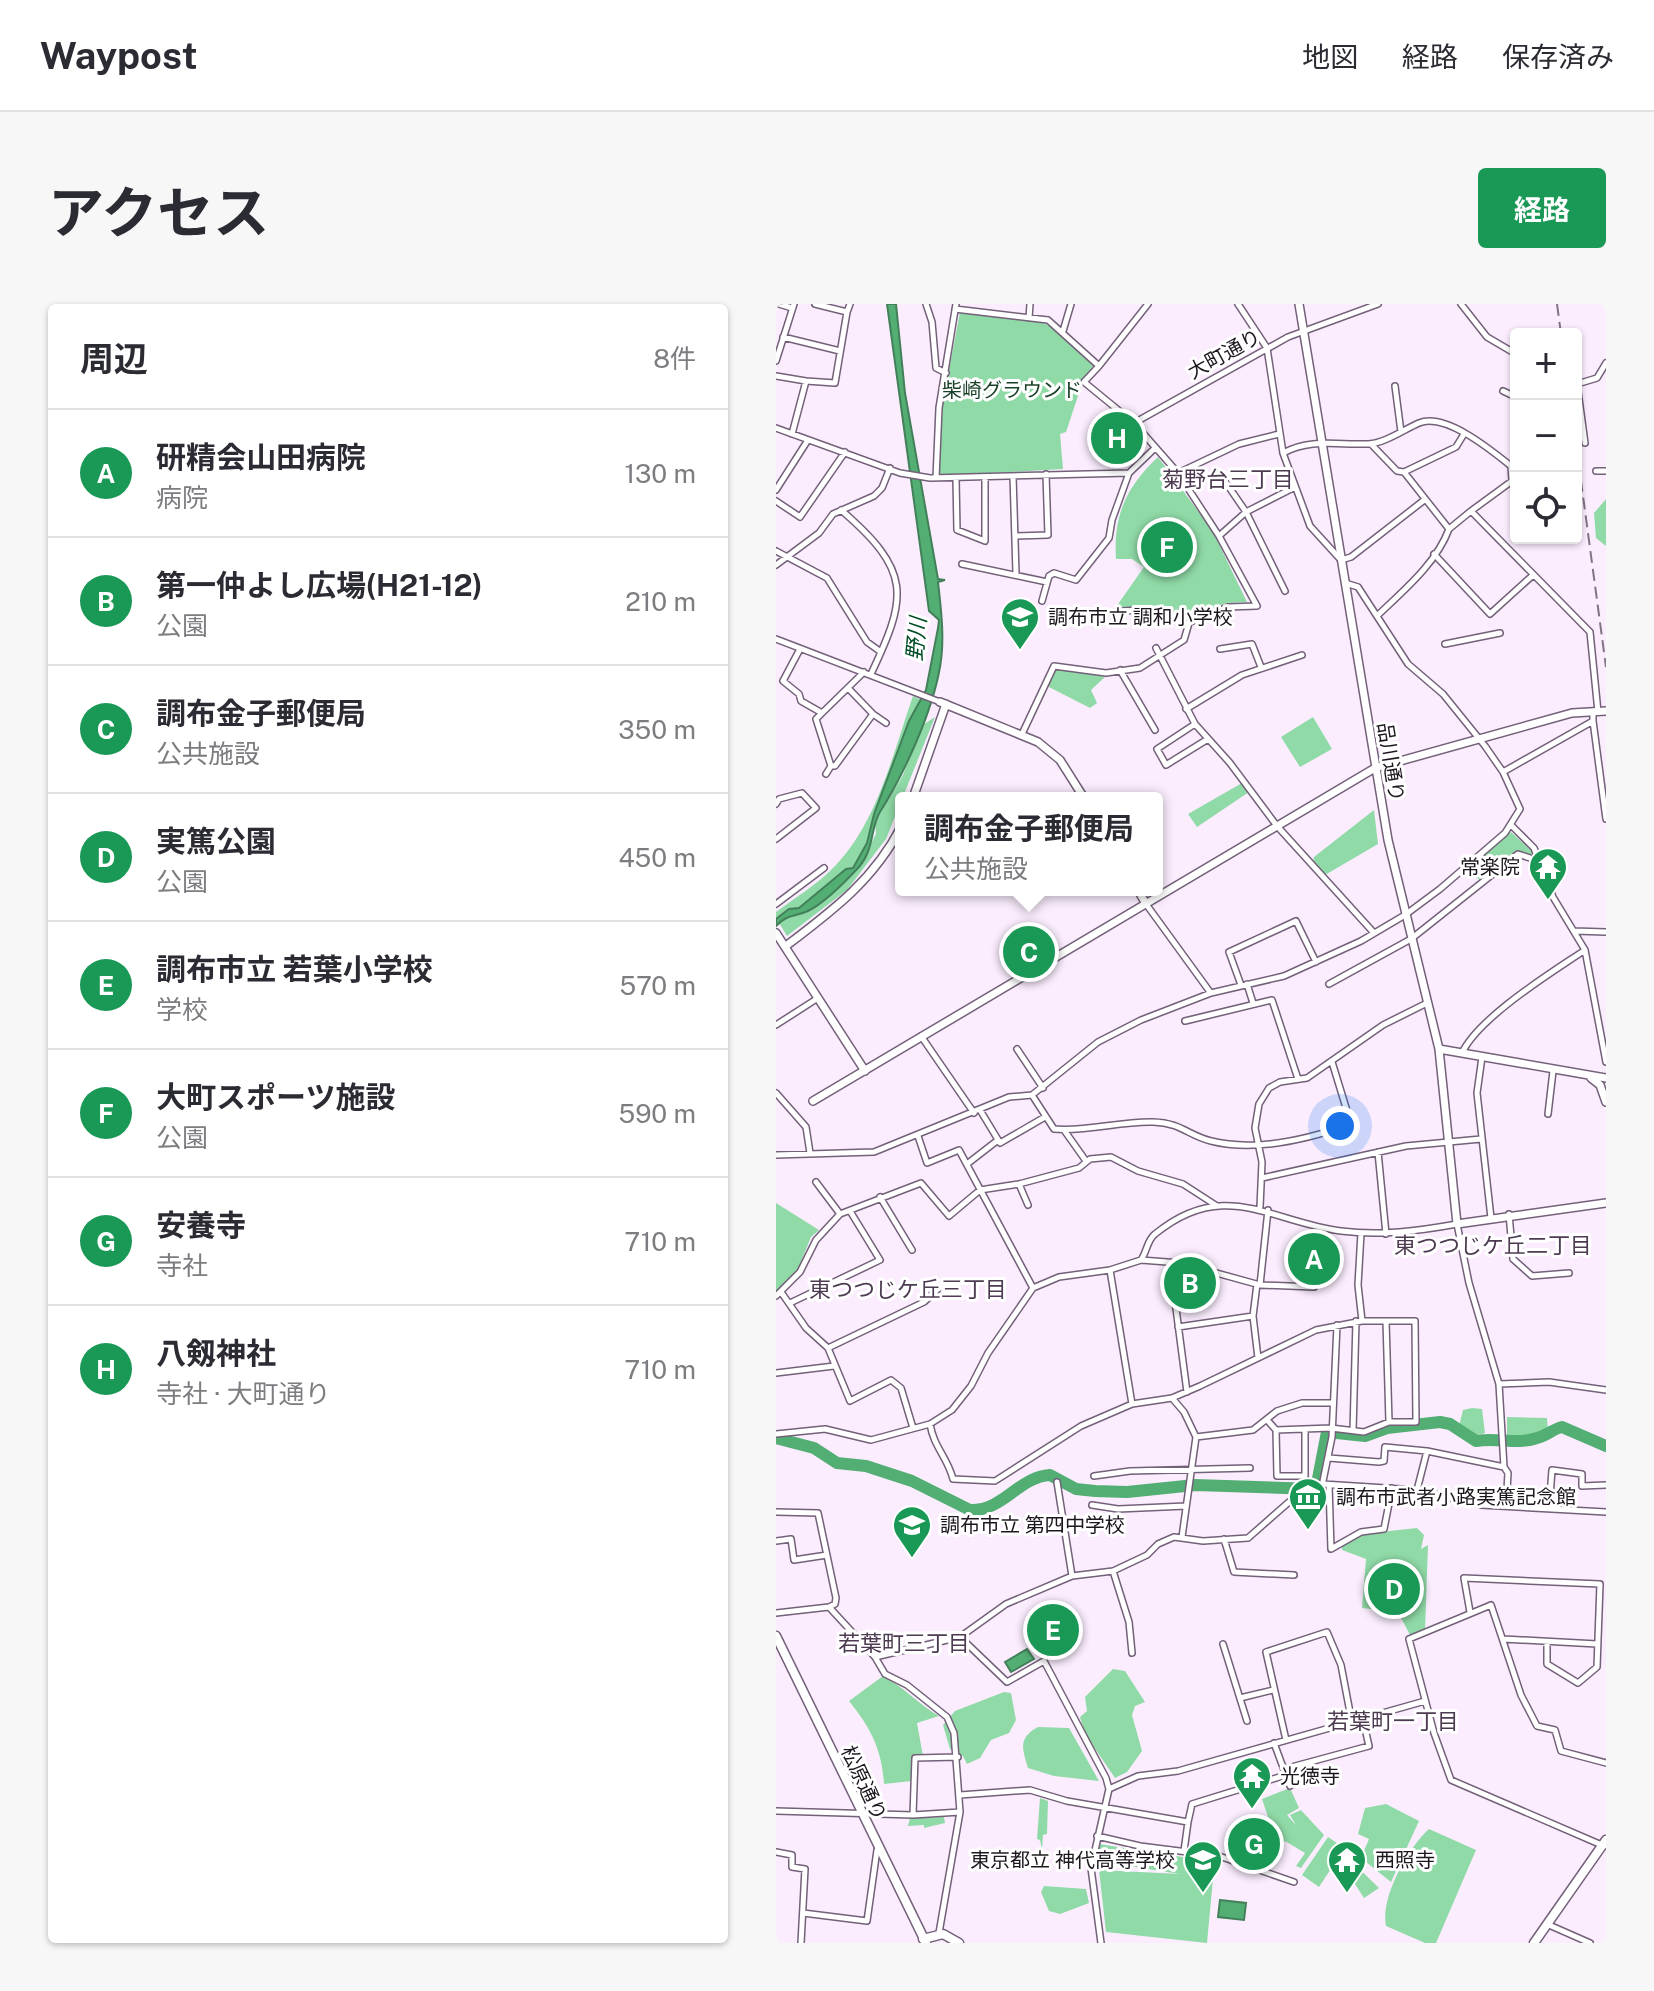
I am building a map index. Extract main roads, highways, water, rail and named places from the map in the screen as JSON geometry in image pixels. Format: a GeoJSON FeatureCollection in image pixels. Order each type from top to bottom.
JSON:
{"type":"FeatureCollection","features":[{"type":"Feature","properties":{"kind":"main road","name":"松原通り"},"geometry":{"type":"LineString","coordinates":[[776,1636],[877,1850],[924,1941]]}},
{"type":"Feature","properties":{"kind":"main road"},"geometry":{"type":"LineString","coordinates":[[1534,1943],[1605,1844]]}},
{"type":"Feature","properties":{"kind":"main road"},"geometry":{"type":"LineString","coordinates":[[924,1941],[939,1933],[959,1943]]}},
{"type":"Feature","properties":{"kind":"waterway"},"geometry":{"type":"LineString","coordinates":[[776,1438],[814,1448],[837,1463],[866,1466],[912,1481],[970,1510],[992,1505],[1029,1481],[1050,1475],[1076,1489],[1095,1491],[1127,1492],[1195,1485],[1316,1489],[1327,1432],[1365,1436],[1387,1428],[1440,1422],[1450,1424],[1476,1441],[1522,1441],[1562,1427],[1606,1446]]}},
{"type":"Feature","properties":{"kind":"railway"},"geometry":{"type":"LineString","coordinates":[[1557,304],[1560,328]]}},
{"type":"Feature","properties":{"kind":"railway"},"geometry":{"type":"LineString","coordinates":[[1580,472],[1606,667]]}},
{"type":"Feature","properties":{"kind":"place","name":"八剱神社"},"geometry":{"type":"Point","coordinates":[1117,438]}},
{"type":"Feature","properties":{"kind":"place","name":"大町スポーツ施設"},"geometry":{"type":"Point","coordinates":[1167,547]}},
{"type":"Feature","properties":{"kind":"place","name":"調布市立 調和小学校"},"geometry":{"type":"Point","coordinates":[1020,651]}},
{"type":"Feature","properties":{"kind":"place","name":"常楽院"},"geometry":{"type":"Point","coordinates":[1548,901]}},
{"type":"Feature","properties":{"kind":"place","name":"調布金子郵便局"},"geometry":{"type":"Point","coordinates":[1029,952]}},
{"type":"Feature","properties":{"kind":"place","name":"研精会山田病院"},"geometry":{"type":"Point","coordinates":[1314,1259]}},
{"type":"Feature","properties":{"kind":"place","name":"第一仲よし広場(H21-12)"},"geometry":{"type":"Point","coordinates":[1190,1283]}},
{"type":"Feature","properties":{"kind":"place","name":"調布市武者小路実篤記念館"},"geometry":{"type":"Point","coordinates":[1308,1531]}},
{"type":"Feature","properties":{"kind":"place","name":"調布市立 第四中学校"},"geometry":{"type":"Point","coordinates":[912,1559]}},
{"type":"Feature","properties":{"kind":"place","name":"実篤公園"},"geometry":{"type":"Point","coordinates":[1394,1589]}},
{"type":"Feature","properties":{"kind":"place","name":"調布市立 若葉小学校"},"geometry":{"type":"Point","coordinates":[1053,1630]}},
{"type":"Feature","properties":{"kind":"place","name":"光徳寺"},"geometry":{"type":"Point","coordinates":[1252,1810]}},
{"type":"Feature","properties":{"kind":"place","name":"安養寺"},"geometry":{"type":"Point","coordinates":[1254,1844]}},
{"type":"Feature","properties":{"kind":"place","name":"東京都立 神代高等学校"},"geometry":{"type":"Point","coordinates":[1203,1894]}},
{"type":"Feature","properties":{"kind":"place","name":"西照寺"},"geometry":{"type":"Point","coordinates":[1347,1894]}},
{"type":"Feature","properties":{"kind":"district","name":"菊野台三丁目"},"geometry":{"type":"Point","coordinates":[1228,479]}},
{"type":"Feature","properties":{"kind":"district","name":"東つつじケ丘二丁目"},"geometry":{"type":"Point","coordinates":[1493,1245]}},
{"type":"Feature","properties":{"kind":"district","name":"東つつじケ丘三丁目"},"geometry":{"type":"Point","coordinates":[908,1289]}},
{"type":"Feature","properties":{"kind":"district","name":"若葉町三丁目"},"geometry":{"type":"Point","coordinates":[904,1643]}},
{"type":"Feature","properties":{"kind":"district","name":"若葉町一丁目"},"geometry":{"type":"Point","coordinates":[1393,1721]}},
{"type":"Feature","properties":{"kind":"park label","name":"柴崎グラウンド"},"geometry":{"type":"Point","coordinates":[1012,390]}},
{"type":"Feature","properties":{"kind":"water label","name":"野川"},"geometry":{"type":"Point","coordinates":[916,639]}}]}
